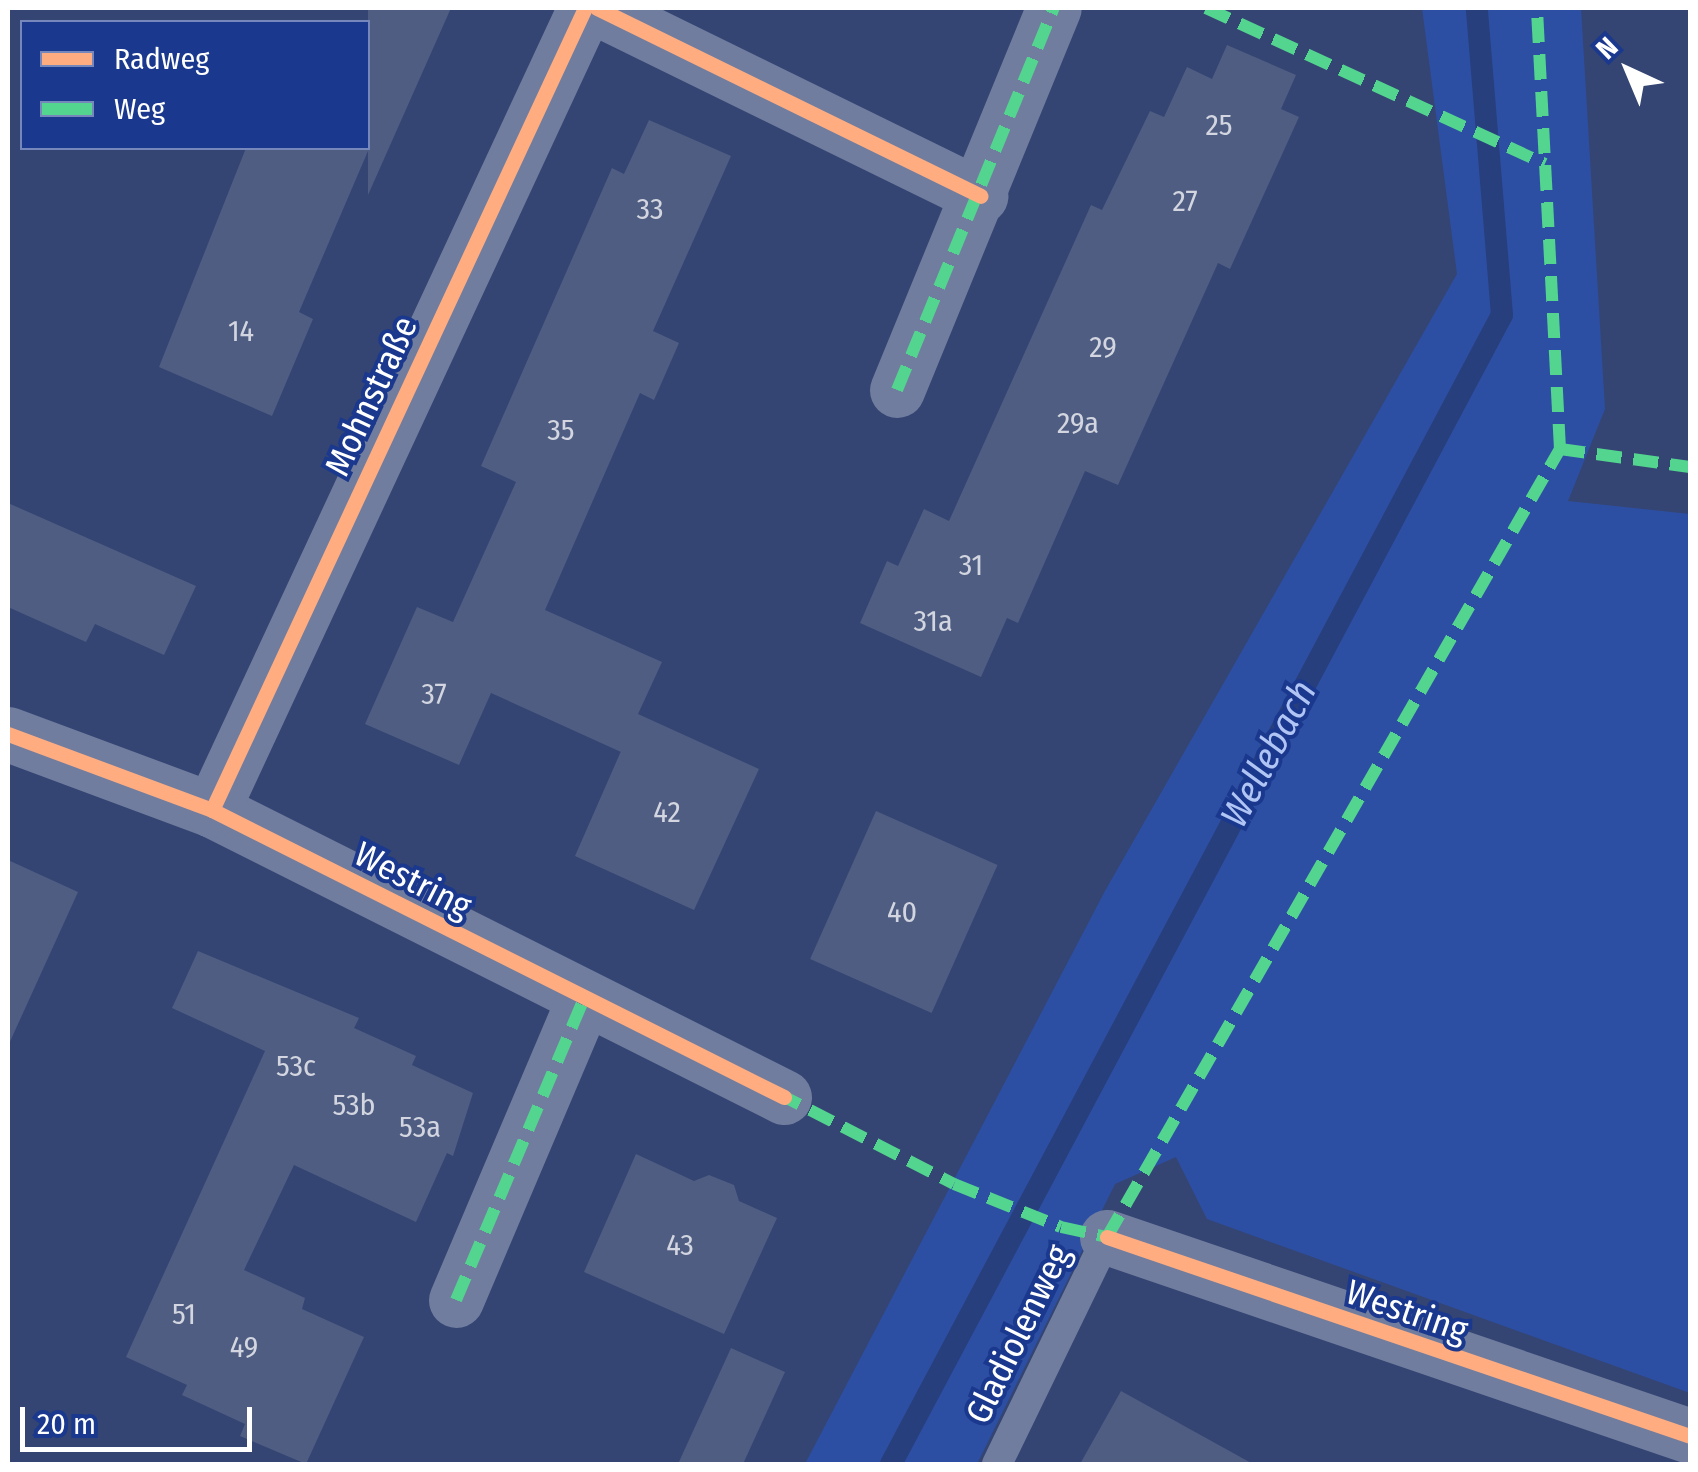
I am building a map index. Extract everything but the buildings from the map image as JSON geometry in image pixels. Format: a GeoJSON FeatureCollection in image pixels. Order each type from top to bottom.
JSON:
{"type":"FeatureCollection","features":[{"type":"Feature","properties":{"kind":"street","name":"Mohnstraße"},"geometry":{"type":"LineString","coordinates":[[212,810],[585,8]]}},
{"type":"Feature","properties":{"kind":"street"},"geometry":{"type":"LineString","coordinates":[[597,8],[980,196]]}},
{"type":"Feature","properties":{"kind":"street"},"geometry":{"type":"LineString","coordinates":[[898,390],[1054,8]]}},
{"type":"Feature","properties":{"kind":"street","name":"Westring"},"geometry":{"type":"LineString","coordinates":[[8,734],[212,810],[583,1001],[784,1097]]}},
{"type":"Feature","properties":{"kind":"street"},"geometry":{"type":"LineString","coordinates":[[456,1300],[583,1001]]}},
{"type":"Feature","properties":{"kind":"street","name":"Westring"},"geometry":{"type":"LineString","coordinates":[[1106,1237],[1690,1436]]}},
{"type":"Feature","properties":{"kind":"lane","name":"Gladiolenweg"},"geometry":{"type":"LineString","coordinates":[[997,1464],[1106,1237]]}},
{"type":"Feature","properties":{"kind":"shaded area"},"geometry":{"type":"Polygon","coordinates":[[[1422,8],[1581,8],[1605,409],[1568,501],[1690,514],[1690,1393],[1207,1219],[1176,1157],[1115,1184],[977,1464],[805,1464],[1105,891],[1457,274],[1422,8]]]}},
{"type":"Feature","properties":{"kind":"waterway","name":"Wellebach"},"geometry":{"type":"LineString","coordinates":[[891,1464],[1502,315],[1477,8]]}},
{"type":"Feature","properties":{"kind":"marked path"},"geometry":{"type":"LineString","coordinates":[[897,390],[1054,8]]}},
{"type":"Feature","properties":{"kind":"marked path"},"geometry":{"type":"LineString","coordinates":[[1206,8],[1545,164]]}},
{"type":"Feature","properties":{"kind":"marked path"},"geometry":{"type":"LineString","coordinates":[[777,1093],[954,1184],[1061,1227],[1107,1237],[1560,449],[1537,8]]}},
{"type":"Feature","properties":{"kind":"marked path"},"geometry":{"type":"LineString","coordinates":[[1560,449],[1690,467]]}},
{"type":"Feature","properties":{"kind":"marked path"},"geometry":{"type":"LineString","coordinates":[[456,1300],[583,1001]]}},
{"type":"Feature","properties":{"kind":"cycle path"},"geometry":{"type":"LineString","coordinates":[[212,810],[585,8]]}},
{"type":"Feature","properties":{"kind":"cycle path"},"geometry":{"type":"LineString","coordinates":[[597,8],[980,196]]}},
{"type":"Feature","properties":{"kind":"cycle path"},"geometry":{"type":"LineString","coordinates":[[8,734],[212,810],[784,1097]]}},
{"type":"Feature","properties":{"kind":"cycle path"},"geometry":{"type":"LineString","coordinates":[[1107,1237],[1690,1436]]}}]}
